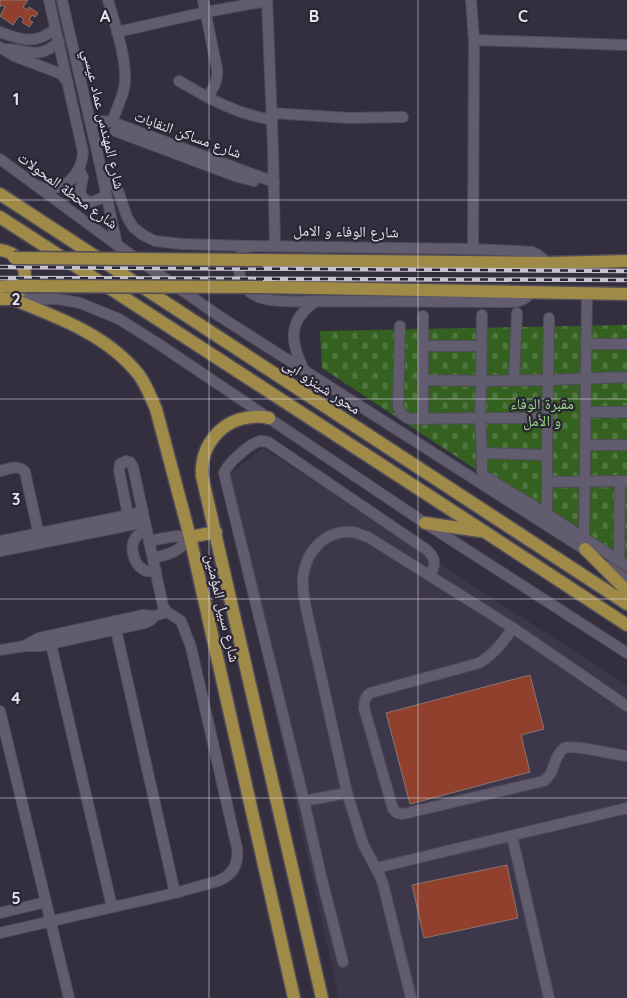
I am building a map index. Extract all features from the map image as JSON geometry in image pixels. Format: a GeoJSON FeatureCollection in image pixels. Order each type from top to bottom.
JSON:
{"type":"FeatureCollection","features":[{"type":"Feature","properties":{"kind":"main road","name":"محور شينزو ابى"},"geometry":{"type":"LineString","coordinates":[[0,194],[627,604]]}},
{"type":"Feature","properties":{"kind":"main road"},"geometry":{"type":"LineString","coordinates":[[0,217],[627,625]]}},
{"type":"Feature","properties":{"kind":"main road"},"geometry":{"type":"LineString","coordinates":[[0,250],[13,254],[21,261],[25,271],[24,282],[19,292],[6,299]]}},
{"type":"Feature","properties":{"kind":"main road"},"geometry":{"type":"LineString","coordinates":[[0,258],[548,263]]}},
{"type":"Feature","properties":{"kind":"main road","name":"شارع الوفاء و الامل"},"geometry":{"type":"LineString","coordinates":[[548,263],[627,261]]}},
{"type":"Feature","properties":{"kind":"main road"},"geometry":{"type":"LineString","coordinates":[[0,287],[263,287],[627,294]]}},
{"type":"Feature","properties":{"kind":"main road","name":"شارع سبيل المؤمنين"},"geometry":{"type":"LineString","coordinates":[[6,299],[65,321],[111,348],[128,362],[140,376],[149,392],[156,409],[190,538],[294,998]]}},
{"type":"Feature","properties":{"kind":"main road","name":"شارع سبيل المؤمنين"},"geometry":{"type":"LineString","coordinates":[[269,418],[253,417],[235,422],[220,431],[210,441],[207,448],[202,462],[202,476],[322,998]]}},
{"type":"Feature","properties":{"kind":"main road"},"geometry":{"type":"LineString","coordinates":[[425,523],[485,532]]}},
{"type":"Feature","properties":{"kind":"main road"},"geometry":{"type":"LineString","coordinates":[[190,538],[216,532]]}},
{"type":"Feature","properties":{"kind":"main road"},"geometry":{"type":"LineString","coordinates":[[585,544],[627,590]]}},
{"type":"Feature","properties":{"kind":"street","name":"شارع المهندس عماد عيسي"},"geometry":{"type":"LineString","coordinates":[[49,0],[83,152],[79,169],[83,177],[80,192],[83,198],[89,202],[106,196]]}},
{"type":"Feature","properties":{"kind":"street","name":"شارع المهندس عماد عيسي"},"geometry":{"type":"LineString","coordinates":[[62,0],[118,245]]}},
{"type":"Feature","properties":{"kind":"street"},"geometry":{"type":"LineString","coordinates":[[108,0],[117,32],[125,79],[122,97],[111,126]]}},
{"type":"Feature","properties":{"kind":"street"},"geometry":{"type":"LineString","coordinates":[[203,0],[218,76],[216,84],[207,97]]}},
{"type":"Feature","properties":{"kind":"street"},"geometry":{"type":"LineString","coordinates":[[117,32],[267,0],[272,116],[269,182],[275,246]]}},
{"type":"Feature","properties":{"kind":"street"},"geometry":{"type":"LineString","coordinates":[[472,0],[474,40],[474,249]]}},
{"type":"Feature","properties":{"kind":"street"},"geometry":{"type":"LineString","coordinates":[[0,32],[18,39],[31,40],[44,37],[55,30]]}},
{"type":"Feature","properties":{"kind":"street"},"geometry":{"type":"LineString","coordinates":[[474,40],[627,45]]}},
{"type":"Feature","properties":{"kind":"street"},"geometry":{"type":"LineString","coordinates":[[2,48],[37,53],[48,50],[59,42]]}},
{"type":"Feature","properties":{"kind":"street"},"geometry":{"type":"LineString","coordinates":[[2,48],[14,56],[59,73],[68,84]]}},
{"type":"Feature","properties":{"kind":"street"},"geometry":{"type":"LineString","coordinates":[[179,80],[217,103],[238,111],[272,116],[403,117]]}},
{"type":"Feature","properties":{"kind":"street","name":"شارع مساكن النقابات"},"geometry":{"type":"LineString","coordinates":[[90,121],[101,121],[145,139],[269,182]]}},
{"type":"Feature","properties":{"kind":"street","name":"شارع محطة المحولات"},"geometry":{"type":"LineString","coordinates":[[0,159],[216,314],[585,544]]}},
{"type":"Feature","properties":{"kind":"street"},"geometry":{"type":"LineString","coordinates":[[36,186],[50,188],[62,185],[72,179],[79,169]]}},
{"type":"Feature","properties":{"kind":"street","name":"شارع الوفاء و الامل"},"geometry":{"type":"LineString","coordinates":[[101,169],[118,191],[127,217],[133,227],[143,236],[155,241],[248,246],[517,251],[532,252],[548,263]]}},
{"type":"Feature","properties":{"kind":"street"},"geometry":{"type":"LineString","coordinates":[[248,246],[240,256],[238,263],[240,278],[255,296],[270,301],[517,302],[523,300],[531,292]]}},
{"type":"Feature","properties":{"kind":"street"},"geometry":{"type":"LineString","coordinates":[[585,544],[587,293]]}},
{"type":"Feature","properties":{"kind":"street"},"geometry":{"type":"LineString","coordinates":[[6,299],[58,299],[80,303],[119,319],[425,523],[627,653]]}},
{"type":"Feature","properties":{"kind":"street"},"geometry":{"type":"LineString","coordinates":[[305,371],[295,349],[294,329],[303,311],[316,301]]}},
{"type":"Feature","properties":{"kind":"street"},"geometry":{"type":"LineString","coordinates":[[514,380],[517,313]]}},
{"type":"Feature","properties":{"kind":"street"},"geometry":{"type":"LineString","coordinates":[[482,315],[480,418],[482,471],[484,476],[547,514],[627,580]]}},
{"type":"Feature","properties":{"kind":"street"},"geometry":{"type":"LineString","coordinates":[[423,316],[423,418]]}},
{"type":"Feature","properties":{"kind":"street"},"geometry":{"type":"LineString","coordinates":[[547,514],[549,318]]}},
{"type":"Feature","properties":{"kind":"street"},"geometry":{"type":"LineString","coordinates":[[400,326],[399,410],[405,417],[410,419],[547,418]]}},
{"type":"Feature","properties":{"kind":"street"},"geometry":{"type":"LineString","coordinates":[[586,344],[627,344]]}},
{"type":"Feature","properties":{"kind":"street"},"geometry":{"type":"LineString","coordinates":[[423,346],[482,346]]}},
{"type":"Feature","properties":{"kind":"street"},"geometry":{"type":"LineString","coordinates":[[423,380],[482,381],[627,377]]}},
{"type":"Feature","properties":{"kind":"street"},"geometry":{"type":"LineString","coordinates":[[586,412],[627,412]]}},
{"type":"Feature","properties":{"kind":"street"},"geometry":{"type":"LineString","coordinates":[[343,962],[224,473],[226,468],[240,453],[256,442],[268,442],[427,550],[433,555],[435,563],[430,576]]}},
{"type":"Feature","properties":{"kind":"street"},"geometry":{"type":"LineString","coordinates":[[586,446],[627,445]]}},
{"type":"Feature","properties":{"kind":"street"},"geometry":{"type":"LineString","coordinates":[[482,453],[547,455]]}},
{"type":"Feature","properties":{"kind":"street"},"geometry":{"type":"LineString","coordinates":[[0,933],[174,893],[225,879],[234,869],[237,862],[238,855],[191,647],[181,620],[167,612],[163,606],[133,467],[132,464],[126,461],[119,467],[128,515]]}},
{"type":"Feature","properties":{"kind":"street"},"geometry":{"type":"LineString","coordinates":[[0,471],[19,467],[25,472],[40,538]]}},
{"type":"Feature","properties":{"kind":"street"},"geometry":{"type":"LineString","coordinates":[[547,482],[624,481],[623,564],[585,544]]}},
{"type":"Feature","properties":{"kind":"street"},"geometry":{"type":"LineString","coordinates":[[0,551],[40,538],[128,515],[146,526],[176,536],[190,538],[184,546],[175,552],[153,558]]}},
{"type":"Feature","properties":{"kind":"street"},"geometry":{"type":"LineString","coordinates":[[0,541],[146,526]]}},
{"type":"Feature","properties":{"kind":"street"},"geometry":{"type":"LineString","coordinates":[[146,526],[136,537],[132,549],[133,555],[135,561],[144,570],[156,571]]}},
{"type":"Feature","properties":{"kind":"street"},"geometry":{"type":"LineString","coordinates":[[410,998],[383,884],[363,844],[347,793],[306,608],[303,577],[306,563],[319,542],[339,533],[354,532],[368,537],[513,628],[627,706]]}},
{"type":"Feature","properties":{"kind":"street"},"geometry":{"type":"LineString","coordinates":[[25,646],[39,638],[115,625],[145,623],[154,616],[167,612]]}},
{"type":"Feature","properties":{"kind":"street"},"geometry":{"type":"LineString","coordinates":[[115,625],[174,893]]}},
{"type":"Feature","properties":{"kind":"street"},"geometry":{"type":"LineString","coordinates":[[0,650],[51,644],[115,625]]}},
{"type":"Feature","properties":{"kind":"street"},"geometry":{"type":"LineString","coordinates":[[513,628],[495,652],[479,663],[370,692],[366,697],[364,708],[393,809],[397,813],[404,814],[544,780],[549,777],[559,752],[564,748],[576,747],[627,756]]}},
{"type":"Feature","properties":{"kind":"street"},"geometry":{"type":"LineString","coordinates":[[51,644],[112,907]]}},
{"type":"Feature","properties":{"kind":"street"},"geometry":{"type":"LineString","coordinates":[[0,711],[69,998]]}},
{"type":"Feature","properties":{"kind":"street"},"geometry":{"type":"LineString","coordinates":[[304,801],[347,793]]}},
{"type":"Feature","properties":{"kind":"street"},"geometry":{"type":"LineString","coordinates":[[376,868],[627,808]]}},
{"type":"Feature","properties":{"kind":"street"},"geometry":{"type":"LineString","coordinates":[[512,836],[549,998]]}},
{"type":"Feature","properties":{"kind":"street"},"geometry":{"type":"LineString","coordinates":[[0,913],[46,902]]}},
{"type":"Feature","properties":{"kind":"shaded area"},"geometry":{"type":"Polygon","coordinates":[[[263,448],[627,686],[627,998],[339,998],[223,479],[263,448]]]}},
{"type":"Feature","properties":{"kind":"green space","name":"مقبرة الوفاء و الأمل"},"geometry":{"type":"Polygon","coordinates":[[[627,325],[627,569],[322,368],[320,331],[627,325]]]}},
{"type":"Feature","properties":{"kind":"building"},"geometry":{"type":"Polygon","coordinates":[[[0,0],[28,0],[23,7],[28,10],[29,7],[38,13],[35,17],[32,15],[29,20],[33,22],[29,27],[22,22],[24,19],[19,16],[13,25],[0,16],[5,7],[2,5],[0,7],[0,0]]]}},
{"type":"Feature","properties":{"kind":"building"},"geometry":{"type":"Polygon","coordinates":[[[530,675],[544,729],[521,735],[530,772],[410,804],[386,713],[530,675]]]}},
{"type":"Feature","properties":{"kind":"building"},"geometry":{"type":"Polygon","coordinates":[[[507,865],[518,918],[424,938],[412,885],[507,865]]]}},
{"type":"Feature","properties":{"kind":"railway"},"geometry":{"type":"LineString","coordinates":[[0,267],[627,271]]}},
{"type":"Feature","properties":{"kind":"railway"},"geometry":{"type":"LineString","coordinates":[[0,278],[627,280]]}}]}
